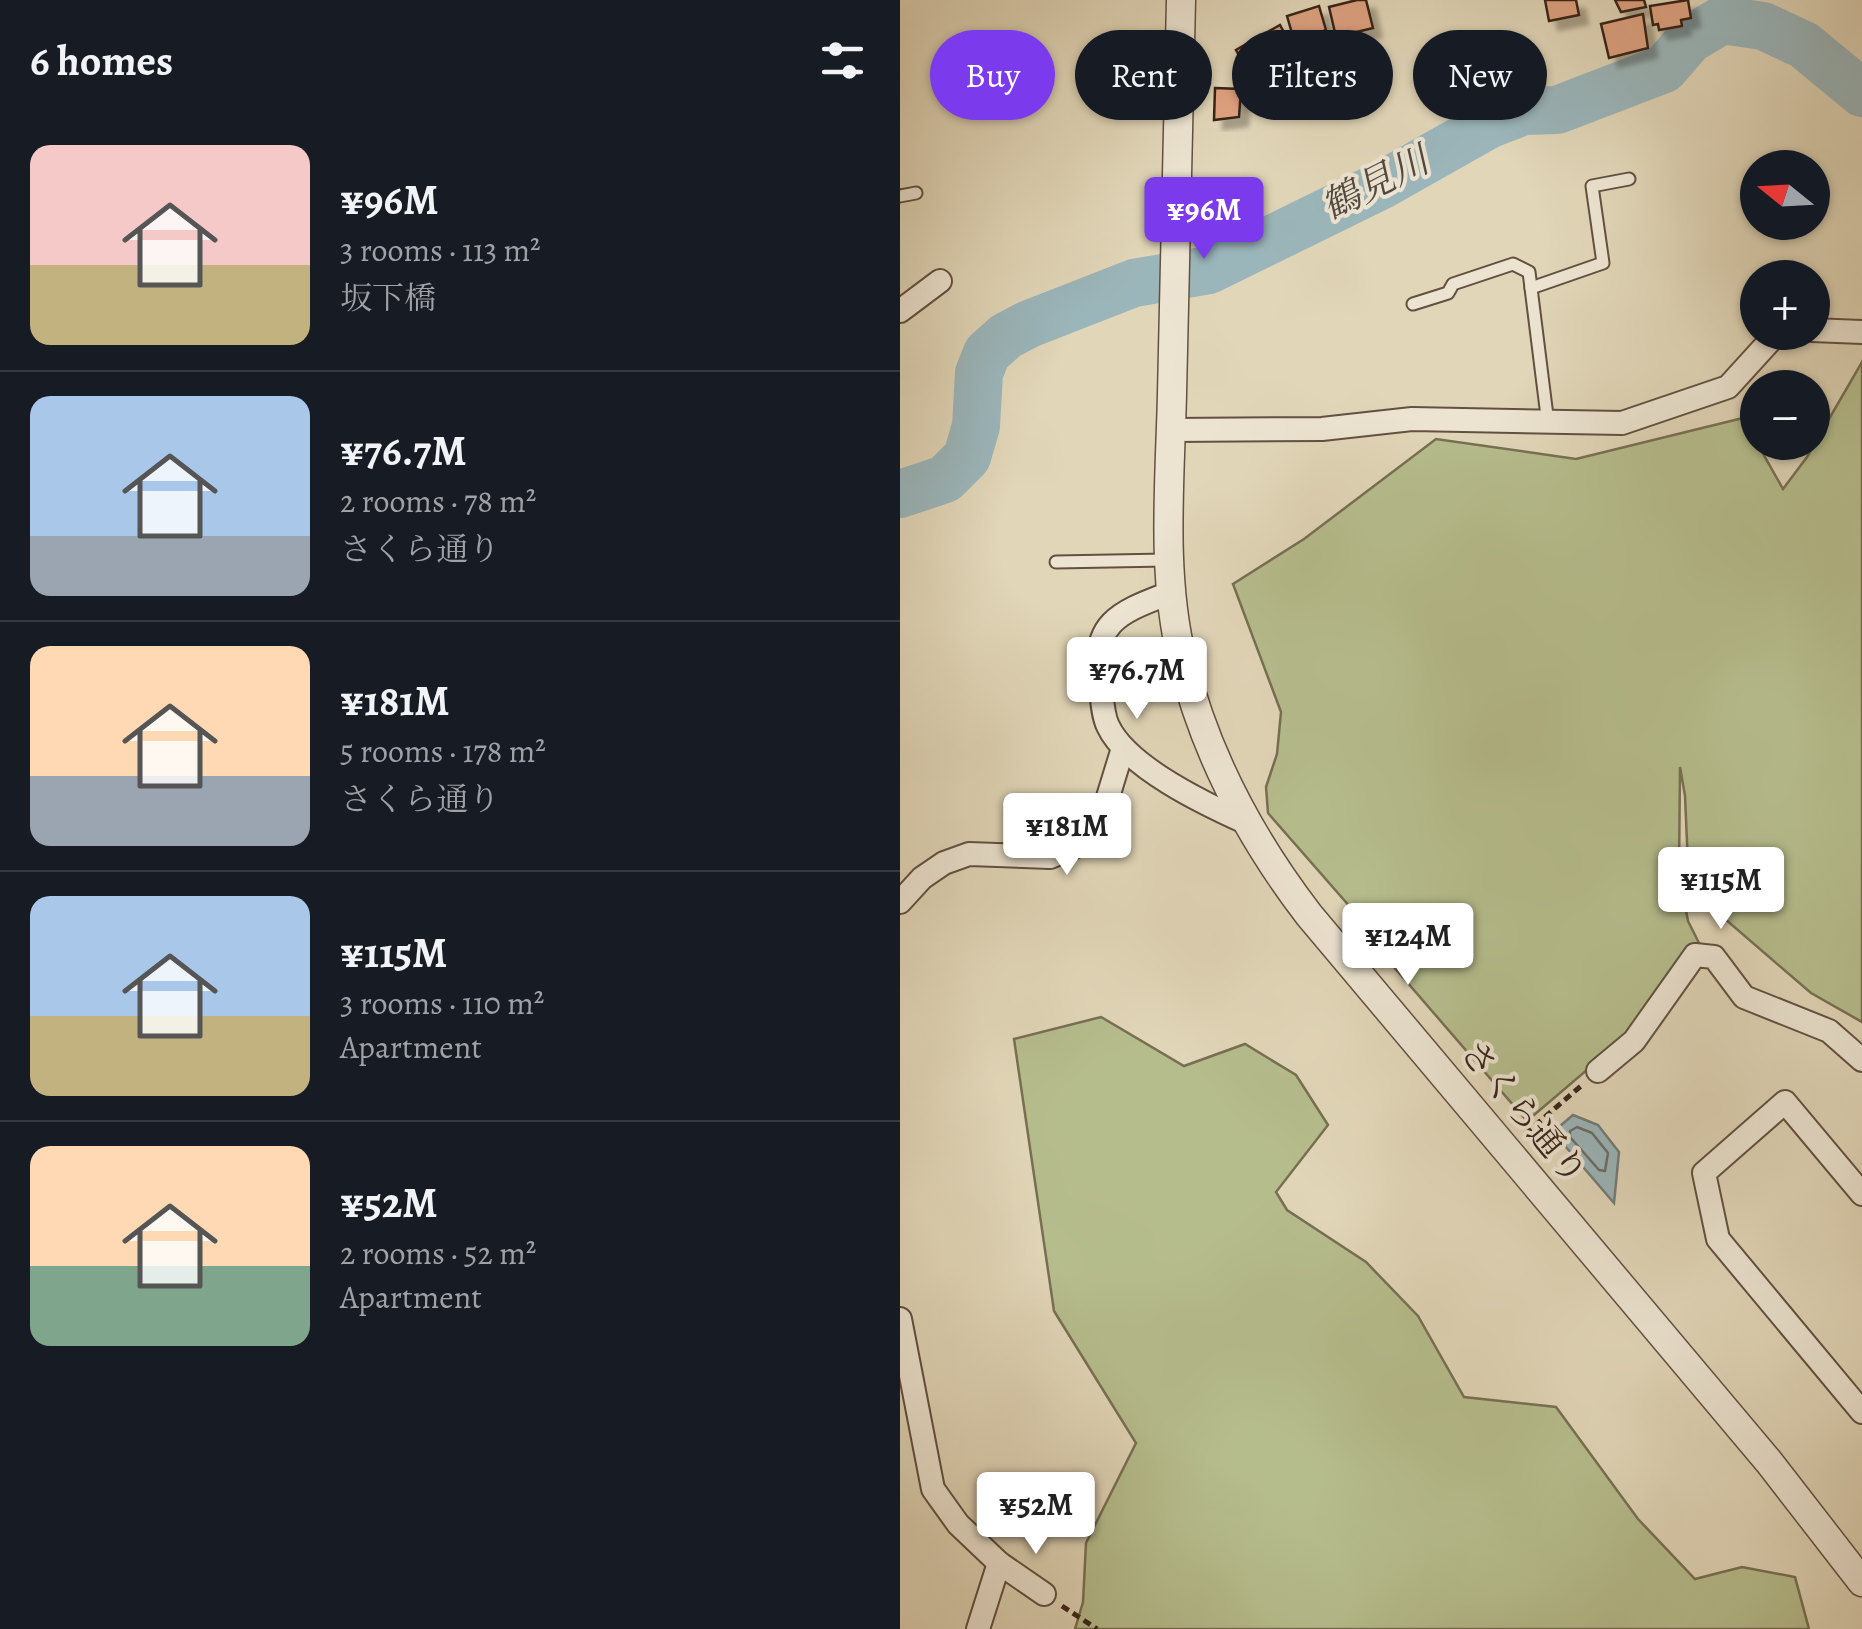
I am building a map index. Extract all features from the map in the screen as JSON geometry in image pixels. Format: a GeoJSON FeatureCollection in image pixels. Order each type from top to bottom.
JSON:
{"type":"FeatureCollection","features":[{"type":"Feature","properties":{"kind":"street","name":"さくら通り"},"geometry":{"type":"LineString","coordinates":[[1181,0],[1170,560],[1181,657],[1202,727],[1245,822],[1309,915],[1769,1462],[1862,1582]]}},
{"type":"Feature","properties":{"kind":"street"},"geometry":{"type":"LineString","coordinates":[[900,311],[940,281]]}},
{"type":"Feature","properties":{"kind":"street"},"geometry":{"type":"LineString","coordinates":[[1830,331],[1862,332]]}},
{"type":"Feature","properties":{"kind":"street"},"geometry":{"type":"LineString","coordinates":[[1172,430],[1322,429],[1412,419],[1622,423],[1728,387],[1762,350]]}},
{"type":"Feature","properties":{"kind":"street"},"geometry":{"type":"LineString","coordinates":[[1172,592],[1121,612],[1107,626],[1097,662],[1107,725],[1123,748],[1192,798],[1245,822]]}},
{"type":"Feature","properties":{"kind":"street"},"geometry":{"type":"LineString","coordinates":[[900,902],[922,878],[944,863],[969,854],[1050,858],[1080,844],[1100,823],[1123,748]]}},
{"type":"Feature","properties":{"kind":"street"},"geometry":{"type":"LineString","coordinates":[[1598,1071],[1634,1041],[1695,955],[1714,957],[1744,997],[1828,1031],[1862,1060]]}},
{"type":"Feature","properties":{"kind":"street"},"geometry":{"type":"LineString","coordinates":[[1862,1194],[1785,1102],[1704,1173],[1718,1238],[1862,1412]]}},
{"type":"Feature","properties":{"kind":"street"},"geometry":{"type":"LineString","coordinates":[[900,1320],[932,1489],[958,1524],[998,1563],[1044,1594]]}},
{"type":"Feature","properties":{"kind":"street"},"geometry":{"type":"LineString","coordinates":[[978,1629],[998,1563]]}},
{"type":"Feature","properties":{"kind":"lane"},"geometry":{"type":"LineString","coordinates":[[1531,288],[1603,263],[1592,186],[1628,178]]}},
{"type":"Feature","properties":{"kind":"lane"},"geometry":{"type":"LineString","coordinates":[[900,196],[916,193]]}},
{"type":"Feature","properties":{"kind":"lane"},"geometry":{"type":"LineString","coordinates":[[1412,304],[1448,293],[1454,284],[1513,264],[1529,272],[1548,424]]}},
{"type":"Feature","properties":{"kind":"lane"},"geometry":{"type":"LineString","coordinates":[[1056,562],[1170,560]]}},
{"type":"Feature","properties":{"kind":"path"},"geometry":{"type":"LineString","coordinates":[[1507,1150],[1598,1071]]}},
{"type":"Feature","properties":{"kind":"path"},"geometry":{"type":"LineString","coordinates":[[1044,1594],[1097,1629]]}},
{"type":"Feature","properties":{"kind":"green space"},"geometry":{"type":"Polygon","coordinates":[[[1862,362],[1862,1022],[1811,993],[1689,888],[1680,767],[1679,872],[1688,921],[1699,943],[1641,1024],[1527,1121],[1375,945],[1379,940],[1268,813],[1266,787],[1277,754],[1281,712],[1233,584],[1304,539],[1436,439],[1576,459],[1740,419],[1740,460],[1767,460],[1783,489],[1805,460],[1830,460],[1830,417],[1862,362]]]}},
{"type":"Feature","properties":{"kind":"green space"},"geometry":{"type":"Polygon","coordinates":[[[1101,1017],[1184,1066],[1245,1044],[1296,1075],[1328,1125],[1276,1192],[1287,1210],[1366,1262],[1418,1316],[1464,1397],[1556,1407],[1638,1519],[1695,1579],[1742,1567],[1795,1577],[1809,1629],[1075,1629],[1083,1602],[1086,1543],[1136,1443],[1054,1311],[1014,1039],[1101,1017]]]}},
{"type":"Feature","properties":{"kind":"water"},"geometry":{"type":"Polygon","coordinates":[[[1573,1115],[1598,1125],[1619,1152],[1614,1203],[1553,1132],[1573,1115]]]}},
{"type":"Feature","properties":{"kind":"building"},"geometry":{"type":"Polygon","coordinates":[[[1366,0],[1373,28],[1334,30],[1329,7],[1366,0]]]}},
{"type":"Feature","properties":{"kind":"building"},"geometry":{"type":"Polygon","coordinates":[[[1545,0],[1576,0],[1579,15],[1549,21],[1545,0]]]}},
{"type":"Feature","properties":{"kind":"building"},"geometry":{"type":"Polygon","coordinates":[[[1615,0],[1644,0],[1646,7],[1621,12],[1615,0]]]}},
{"type":"Feature","properties":{"kind":"building"},"geometry":{"type":"Polygon","coordinates":[[[1688,0],[1691,18],[1681,20],[1682,26],[1659,30],[1658,24],[1653,25],[1650,6],[1688,0]]]}},
{"type":"Feature","properties":{"kind":"building"},"geometry":{"type":"Polygon","coordinates":[[[1319,6],[1326,30],[1291,30],[1287,16],[1319,6]]]}},
{"type":"Feature","properties":{"kind":"building"},"geometry":{"type":"Polygon","coordinates":[[[1643,14],[1648,48],[1609,58],[1601,24],[1643,14]]]}},
{"type":"Feature","properties":{"kind":"building"},"geometry":{"type":"Polygon","coordinates":[[[1215,88],[1232,89],[1232,118],[1214,120],[1215,88]]]}},
{"type":"Feature","properties":{"kind":"waterway","name":"鶴見川"},"geometry":{"type":"LineString","coordinates":[[900,494],[945,479],[967,457],[976,426],[979,373],[987,353],[1006,336],[1134,283],[1209,270],[1380,186],[1488,125],[1524,111],[1557,110],[1664,69],[1690,39],[1722,20],[1763,26],[1804,45],[1862,93]]}}]}
